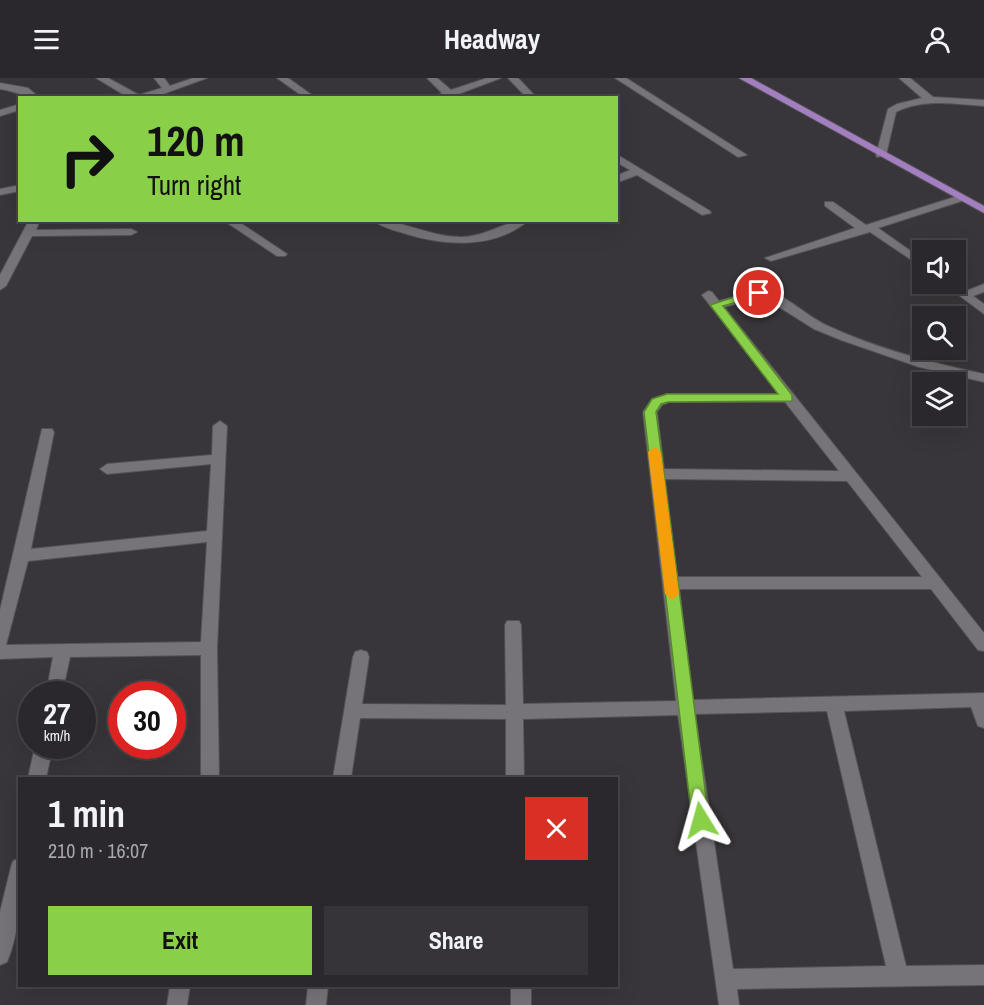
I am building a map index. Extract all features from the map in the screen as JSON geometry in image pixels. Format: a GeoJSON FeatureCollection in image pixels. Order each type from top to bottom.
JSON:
{"type":"FeatureCollection","features":[{"type":"Feature","properties":{"kind":"main road"},"geometry":{"type":"LineString","coordinates":[[744,78],[984,210]]}},
{"type":"Feature","properties":{"kind":"street"},"geometry":{"type":"LineString","coordinates":[[101,78],[135,96]]}},
{"type":"Feature","properties":{"kind":"street"},"geometry":{"type":"LineString","coordinates":[[159,78],[168,90]]}},
{"type":"Feature","properties":{"kind":"street"},"geometry":{"type":"LineString","coordinates":[[146,96],[202,78]]}},
{"type":"Feature","properties":{"kind":"street"},"geometry":{"type":"LineString","coordinates":[[282,78],[309,96]]}},
{"type":"Feature","properties":{"kind":"street"},"geometry":{"type":"LineString","coordinates":[[432,78],[449,94]]}},
{"type":"Feature","properties":{"kind":"street"},"geometry":{"type":"LineString","coordinates":[[443,96],[496,78]]}},
{"type":"Feature","properties":{"kind":"street"},"geometry":{"type":"LineString","coordinates":[[513,78],[531,96]]}},
{"type":"Feature","properties":{"kind":"street"},"geometry":{"type":"LineString","coordinates":[[620,78],[742,155]]}},
{"type":"Feature","properties":{"kind":"street"},"geometry":{"type":"LineString","coordinates":[[904,78],[933,102]]}},
{"type":"Feature","properties":{"kind":"street"},"geometry":{"type":"LineString","coordinates":[[0,86],[22,88],[34,96]]}},
{"type":"Feature","properties":{"kind":"street"},"geometry":{"type":"LineString","coordinates":[[881,155],[891,111],[905,103],[984,103]]}},
{"type":"Feature","properties":{"kind":"street"},"geometry":{"type":"LineString","coordinates":[[0,113],[18,108]]}},
{"type":"Feature","properties":{"kind":"street"},"geometry":{"type":"LineString","coordinates":[[618,158],[706,213]]}},
{"type":"Feature","properties":{"kind":"street"},"geometry":{"type":"LineString","coordinates":[[618,179],[637,171]]}},
{"type":"Feature","properties":{"kind":"street"},"geometry":{"type":"LineString","coordinates":[[0,192],[18,188]]}},
{"type":"Feature","properties":{"kind":"street"},"geometry":{"type":"LineString","coordinates":[[771,258],[869,229],[961,198]]}},
{"type":"Feature","properties":{"kind":"street"},"geometry":{"type":"LineString","coordinates":[[829,204],[912,257]]}},
{"type":"Feature","properties":{"kind":"street"},"geometry":{"type":"LineString","coordinates":[[0,286],[34,222]]}},
{"type":"Feature","properties":{"kind":"street"},"geometry":{"type":"LineString","coordinates":[[231,222],[281,254]]}},
{"type":"Feature","properties":{"kind":"street"},"geometry":{"type":"LineString","coordinates":[[383,222],[403,230],[461,239],[483,237],[508,223]]}},
{"type":"Feature","properties":{"kind":"street"},"geometry":{"type":"LineString","coordinates":[[28,233],[131,232]]}},
{"type":"Feature","properties":{"kind":"street"},"geometry":{"type":"LineString","coordinates":[[965,295],[984,288]]}},
{"type":"Feature","properties":{"kind":"street"},"geometry":{"type":"LineString","coordinates":[[984,378],[891,354],[826,330],[800,317],[764,293],[712,300],[984,645]]}},
{"type":"Feature","properties":{"kind":"street"},"geometry":{"type":"LineString","coordinates":[[965,295],[984,310]]}},
{"type":"Feature","properties":{"kind":"street"},"geometry":{"type":"LineString","coordinates":[[729,1005],[686,708],[650,412],[657,402],[667,398],[788,398]]}},
{"type":"Feature","properties":{"kind":"street"},"geometry":{"type":"LineString","coordinates":[[210,777],[209,648],[220,426]]}},
{"type":"Feature","properties":{"kind":"street"},"geometry":{"type":"LineString","coordinates":[[0,641],[22,556],[46,432]]}},
{"type":"Feature","properties":{"kind":"street"},"geometry":{"type":"LineString","coordinates":[[107,470],[219,459]]}},
{"type":"Feature","properties":{"kind":"street"},"geometry":{"type":"LineString","coordinates":[[657,474],[849,476]]}},
{"type":"Feature","properties":{"kind":"street"},"geometry":{"type":"LineString","coordinates":[[22,556],[215,536]]}},
{"type":"Feature","properties":{"kind":"street"},"geometry":{"type":"LineString","coordinates":[[670,583],[934,583]]}},
{"type":"Feature","properties":{"kind":"street"},"geometry":{"type":"LineString","coordinates":[[513,625],[514,777]]}},
{"type":"Feature","properties":{"kind":"street"},"geometry":{"type":"LineString","coordinates":[[0,652],[209,648]]}},
{"type":"Feature","properties":{"kind":"street"},"geometry":{"type":"LineString","coordinates":[[57,681],[63,651]]}},
{"type":"Feature","properties":{"kind":"street"},"geometry":{"type":"LineString","coordinates":[[342,777],[361,657]]}},
{"type":"Feature","properties":{"kind":"street"},"geometry":{"type":"LineString","coordinates":[[352,711],[514,712],[980,700],[984,721]]}},
{"type":"Feature","properties":{"kind":"street"},"geometry":{"type":"LineString","coordinates":[[834,705],[898,976]]}},
{"type":"Feature","properties":{"kind":"street"},"geometry":{"type":"LineString","coordinates":[[37,777],[41,759]]}},
{"type":"Feature","properties":{"kind":"street"},"geometry":{"type":"LineString","coordinates":[[0,955],[18,876]]}},
{"type":"Feature","properties":{"kind":"street"},"geometry":{"type":"LineString","coordinates":[[724,979],[984,975]]}},
{"type":"Feature","properties":{"kind":"street"},"geometry":{"type":"LineString","coordinates":[[177,1005],[180,987]]}},
{"type":"Feature","properties":{"kind":"street"},"geometry":{"type":"LineString","coordinates":[[316,1005],[318,987]]}},
{"type":"Feature","properties":{"kind":"street"},"geometry":{"type":"LineString","coordinates":[[521,987],[521,1005]]}},
{"type":"Feature","properties":{"kind":"slow traffic"},"geometry":{"type":"LineString","coordinates":[[655,452],[672,594]]}},
{"type":"Feature","properties":{"kind":"route"},"geometry":{"type":"LineString","coordinates":[[701,820],[650,412],[651,406],[667,398],[788,398],[716,305],[759,293]]}}]}
